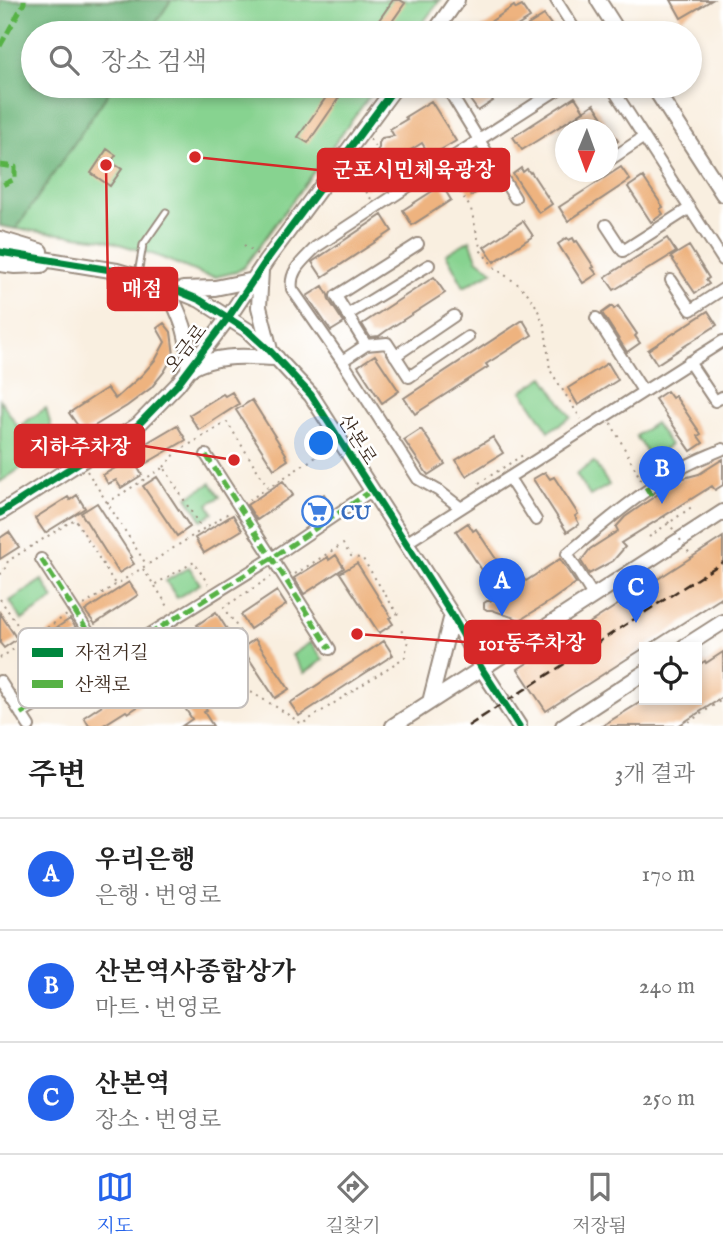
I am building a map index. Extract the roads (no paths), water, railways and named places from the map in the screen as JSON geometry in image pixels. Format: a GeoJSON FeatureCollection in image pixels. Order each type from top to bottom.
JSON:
{"type":"FeatureCollection","features":[{"type":"Feature","properties":{"kind":"street"},"geometry":{"type":"LineString","coordinates":[[442,21],[457,0]]}},
{"type":"Feature","properties":{"kind":"street"},"geometry":{"type":"LineString","coordinates":[[556,0],[569,21]]}},
{"type":"Feature","properties":{"kind":"street"},"geometry":{"type":"LineString","coordinates":[[598,0],[612,21]]}},
{"type":"Feature","properties":{"kind":"street","name":"오금로"},"geometry":{"type":"LineString","coordinates":[[0,513],[138,425],[156,408],[228,318],[260,270],[387,98]]}},
{"type":"Feature","properties":{"kind":"street"},"geometry":{"type":"LineString","coordinates":[[453,98],[516,198]]}},
{"type":"Feature","properties":{"kind":"street"},"geometry":{"type":"LineString","coordinates":[[461,508],[418,479],[292,289],[291,281],[295,270],[316,247],[542,98]]}},
{"type":"Feature","properties":{"kind":"street"},"geometry":{"type":"LineString","coordinates":[[619,98],[723,260]]}},
{"type":"Feature","properties":{"kind":"street"},"geometry":{"type":"LineString","coordinates":[[661,98],[723,194]]}},
{"type":"Feature","properties":{"kind":"street"},"geometry":{"type":"LineString","coordinates":[[618,154],[644,137]]}},
{"type":"Feature","properties":{"kind":"street"},"geometry":{"type":"LineString","coordinates":[[607,225],[623,251],[690,208]]}},
{"type":"Feature","properties":{"kind":"street","name":"산본로"},"geometry":{"type":"LineString","coordinates":[[0,239],[85,265]]}},
{"type":"Feature","properties":{"kind":"street"},"geometry":{"type":"LineString","coordinates":[[366,345],[336,296],[418,244]]}},
{"type":"Feature","properties":{"kind":"street","name":"산본로"},"geometry":{"type":"LineString","coordinates":[[0,252],[85,265],[138,277],[200,300],[247,330],[312,395],[519,726]]}},
{"type":"Feature","properties":{"kind":"street","name":"산본로"},"geometry":{"type":"LineString","coordinates":[[0,264],[85,265]]}},
{"type":"Feature","properties":{"kind":"street"},"geometry":{"type":"LineString","coordinates":[[347,315],[429,265]]}},
{"type":"Feature","properties":{"kind":"street"},"geometry":{"type":"LineString","coordinates":[[260,270],[258,307],[273,355],[215,359],[188,370],[185,329],[171,288],[215,288],[260,270]]}},
{"type":"Feature","properties":{"kind":"street"},"geometry":{"type":"LineString","coordinates":[[671,280],[691,310],[723,289]]}},
{"type":"Feature","properties":{"kind":"street"},"geometry":{"type":"LineString","coordinates":[[395,356],[454,316]]}},
{"type":"Feature","properties":{"kind":"street"},"geometry":{"type":"LineString","coordinates":[[596,318],[643,391]]}},
{"type":"Feature","properties":{"kind":"street"},"geometry":{"type":"LineString","coordinates":[[342,361],[366,345],[387,343],[409,377],[468,337]]}},
{"type":"Feature","properties":{"kind":"street"},"geometry":{"type":"LineString","coordinates":[[406,543],[723,341]]}},
{"type":"Feature","properties":{"kind":"street"},"geometry":{"type":"LineString","coordinates":[[690,362],[715,401],[723,398]]}},
{"type":"Feature","properties":{"kind":"street"},"geometry":{"type":"LineString","coordinates":[[593,597],[567,554],[645,490],[685,466],[723,449]]}},
{"type":"Feature","properties":{"kind":"street"},"geometry":{"type":"LineString","coordinates":[[206,455],[330,649]]}},
{"type":"Feature","properties":{"kind":"street"},"geometry":{"type":"LineString","coordinates":[[509,478],[536,520]]}},
{"type":"Feature","properties":{"kind":"street"},"geometry":{"type":"LineString","coordinates":[[160,628],[272,558],[371,491]]}},
{"type":"Feature","properties":{"kind":"street"},"geometry":{"type":"LineString","coordinates":[[393,726],[433,707],[482,669],[723,512]]}},
{"type":"Feature","properties":{"kind":"street"},"geometry":{"type":"LineString","coordinates":[[41,559],[86,628]]}},
{"type":"Feature","properties":{"kind":"street"},"geometry":{"type":"LineString","coordinates":[[433,707],[452,615]]}},
{"type":"Feature","properties":{"kind":"street"},"geometry":{"type":"LineString","coordinates":[[692,642],[723,622]]}},
{"type":"Feature","properties":{"kind":"street"},"geometry":{"type":"LineString","coordinates":[[564,726],[639,676]]}},
{"type":"Feature","properties":{"kind":"street"},"geometry":{"type":"LineString","coordinates":[[0,681],[29,726]]}},
{"type":"Feature","properties":{"kind":"street"},"geometry":{"type":"LineString","coordinates":[[585,726],[609,696]]}},
{"type":"Feature","properties":{"kind":"street"},"geometry":{"type":"LineString","coordinates":[[21,714],[31,708]]}},
{"type":"Feature","properties":{"kind":"lane"},"geometry":{"type":"LineString","coordinates":[[138,277],[143,245],[166,212]]}},
{"type":"Feature","properties":{"kind":"railway"},"geometry":{"type":"LineString","coordinates":[[468,726],[723,562]]}},
{"type":"Feature","properties":{"kind":"place","name":"군포시민체육광장"},"geometry":{"type":"Point","coordinates":[195,157]}},
{"type":"Feature","properties":{"kind":"place","name":"매점"},"geometry":{"type":"Point","coordinates":[106,165]}},
{"type":"Feature","properties":{"kind":"place","name":"지하주차장"},"geometry":{"type":"Point","coordinates":[234,460]}},
{"type":"Feature","properties":{"kind":"place","name":"산본역사종합상가"},"geometry":{"type":"Point","coordinates":[662,504]}},
{"type":"Feature","properties":{"kind":"place","name":"CU"},"geometry":{"type":"Point","coordinates":[318,512]}},
{"type":"Feature","properties":{"kind":"place","name":"우리은행"},"geometry":{"type":"Point","coordinates":[502,616]}},
{"type":"Feature","properties":{"kind":"place","name":"산본역"},"geometry":{"type":"Point","coordinates":[636,623]}},
{"type":"Feature","properties":{"kind":"place","name":"101동주차장"},"geometry":{"type":"Point","coordinates":[357,634]}}]}
